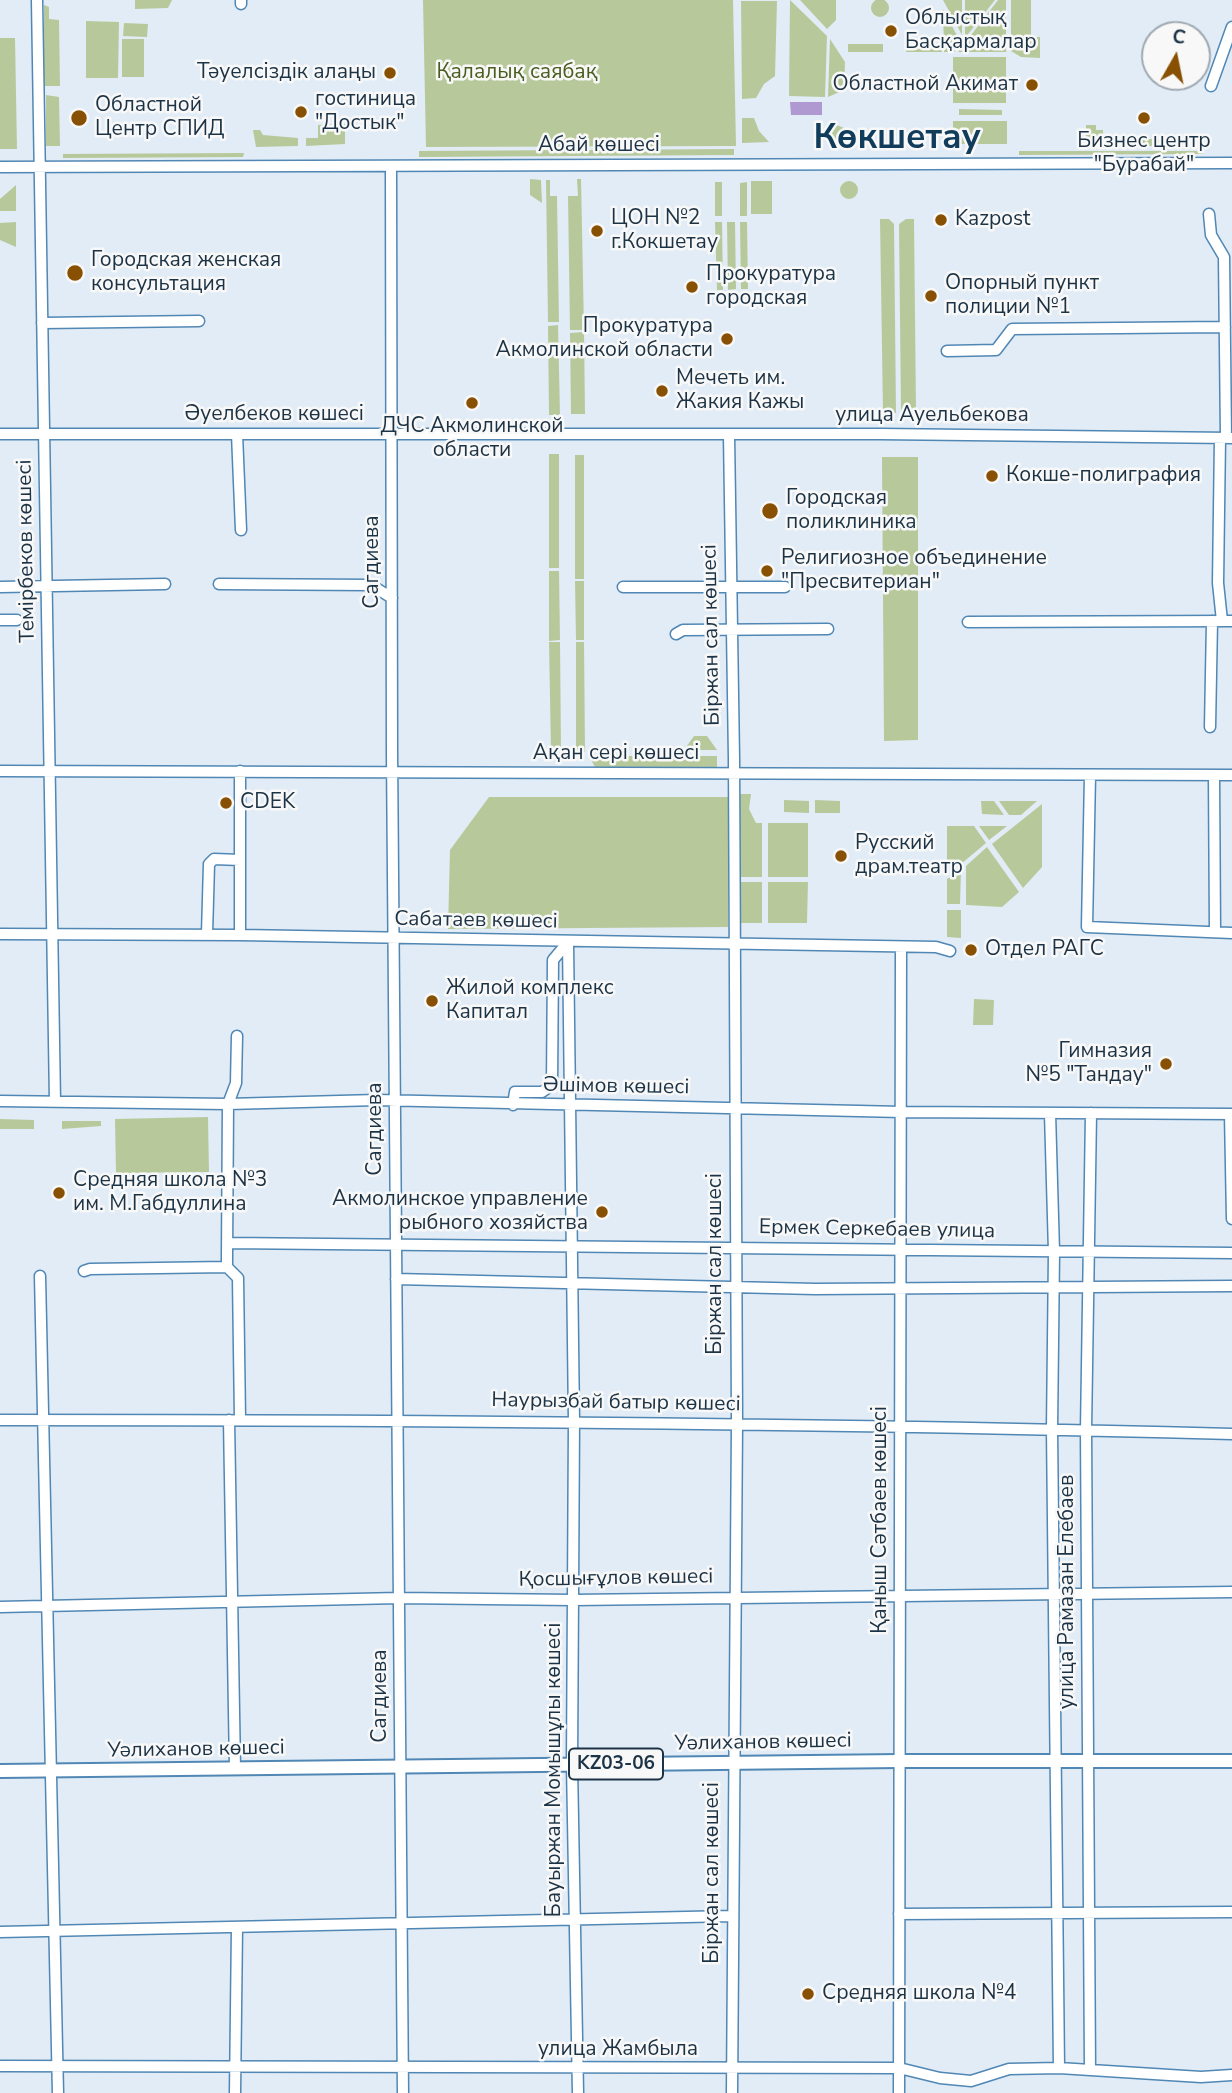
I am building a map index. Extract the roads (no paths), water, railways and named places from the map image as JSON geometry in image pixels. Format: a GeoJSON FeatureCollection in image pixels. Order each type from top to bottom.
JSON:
{"type":"FeatureCollection","features":[{"type":"Feature","properties":{"kind":"main road","name":"Уәлиханов көшесі"},"geometry":{"type":"LineString","coordinates":[[0,1771],[900,1761],[1232,1761]]}},
{"type":"Feature","properties":{"kind":"street","name":"Темірбеков көшесі"},"geometry":{"type":"LineString","coordinates":[[37,0],[55,1101]]}},
{"type":"Feature","properties":{"kind":"street"},"geometry":{"type":"LineString","coordinates":[[1211,86],[1232,27]]}},
{"type":"Feature","properties":{"kind":"street","name":"Абай көшесі"},"geometry":{"type":"LineString","coordinates":[[0,167],[1232,163]]}},
{"type":"Feature","properties":{"kind":"street","name":"Сагдиева"},"geometry":{"type":"LineString","coordinates":[[391,166],[393,939],[403,2093]]}},
{"type":"Feature","properties":{"kind":"street"},"geometry":{"type":"LineString","coordinates":[[1209,214],[1210,236],[1223,257],[1226,438],[1218,583],[1222,621],[1210,727]]}},
{"type":"Feature","properties":{"kind":"street"},"geometry":{"type":"LineString","coordinates":[[42,323],[199,321]]}},
{"type":"Feature","properties":{"kind":"street"},"geometry":{"type":"LineString","coordinates":[[947,351],[996,350],[1012,329],[1225,327]]}},
{"type":"Feature","properties":{"kind":"street","name":"Әуелбеков көшесі"},"geometry":{"type":"LineString","coordinates":[[0,434],[547,436]]}},
{"type":"Feature","properties":{"kind":"street"},"geometry":{"type":"LineString","coordinates":[[237,434],[241,530]]}},
{"type":"Feature","properties":{"kind":"street","name":"Біржан сал көшесі"},"geometry":{"type":"LineString","coordinates":[[729,435],[734,774],[737,1423],[732,2093]]}},
{"type":"Feature","properties":{"kind":"street","name":"улица Ауельбекова"},"geometry":{"type":"LineString","coordinates":[[547,436],[1226,438]]}},
{"type":"Feature","properties":{"kind":"street"},"geometry":{"type":"LineString","coordinates":[[0,587],[165,584]]}},
{"type":"Feature","properties":{"kind":"street"},"geometry":{"type":"LineString","coordinates":[[219,584],[372,585],[392,598]]}},
{"type":"Feature","properties":{"kind":"street"},"geometry":{"type":"LineString","coordinates":[[623,587],[785,587]]}},
{"type":"Feature","properties":{"kind":"street"},"geometry":{"type":"LineString","coordinates":[[0,620],[17,620]]}},
{"type":"Feature","properties":{"kind":"street"},"geometry":{"type":"LineString","coordinates":[[968,622],[1222,621]]}},
{"type":"Feature","properties":{"kind":"street"},"geometry":{"type":"LineString","coordinates":[[676,634],[683,630],[828,629]]}},
{"type":"Feature","properties":{"kind":"street","name":"Ақан сері көшесі"},"geometry":{"type":"LineString","coordinates":[[0,771],[1232,775]]}},
{"type":"Feature","properties":{"kind":"street"},"geometry":{"type":"LineString","coordinates":[[240,771],[240,935]]}},
{"type":"Feature","properties":{"kind":"street"},"geometry":{"type":"LineString","coordinates":[[1090,775],[1087,927],[1232,933]]}},
{"type":"Feature","properties":{"kind":"street"},"geometry":{"type":"LineString","coordinates":[[1214,776],[1215,932]]}},
{"type":"Feature","properties":{"kind":"street"},"geometry":{"type":"LineString","coordinates":[[207,934],[209,864],[214,859],[240,860]]}},
{"type":"Feature","properties":{"kind":"street","name":"Сабатаев көшесі"},"geometry":{"type":"LineString","coordinates":[[0,934],[207,934],[901,947],[950,951]]}},
{"type":"Feature","properties":{"kind":"street"},"geometry":{"type":"LineString","coordinates":[[513,1105],[515,1092],[542,1093],[552,1085],[553,960],[568,942]]}},
{"type":"Feature","properties":{"kind":"street","name":"Бауыржан Момышұлы көшесі"},"geometry":{"type":"LineString","coordinates":[[568,942],[575,1421],[572,1765],[578,2093]]}},
{"type":"Feature","properties":{"kind":"street","name":"Қаныш Сәтбаев көшесі"},"geometry":{"type":"LineString","coordinates":[[899,2093],[901,947]]}},
{"type":"Feature","properties":{"kind":"street"},"geometry":{"type":"LineString","coordinates":[[235,1769],[234,1420],[238,1278],[227,1267],[227,1243],[228,1104],[236,1083],[237,1036]]}},
{"type":"Feature","properties":{"kind":"street","name":"Әшімов көшесі"},"geometry":{"type":"LineString","coordinates":[[0,1101],[228,1104],[396,1101],[902,1112],[1231,1114]]}},
{"type":"Feature","properties":{"kind":"street","name":"улица Рамазан Елебаев"},"geometry":{"type":"LineString","coordinates":[[1050,1113],[1054,1252],[1053,1593],[1059,2068]]}},
{"type":"Feature","properties":{"kind":"street","name":"улица Рамазан Елебаев"},"geometry":{"type":"LineString","coordinates":[[1090,2070],[1086,1430],[1091,1113]]}},
{"type":"Feature","properties":{"kind":"street"},"geometry":{"type":"LineString","coordinates":[[1231,1114],[1232,1219]]}},
{"type":"Feature","properties":{"kind":"street","name":"Ермек Серкебаев улица"},"geometry":{"type":"LineString","coordinates":[[227,1243],[1232,1253]]}},
{"type":"Feature","properties":{"kind":"street"},"geometry":{"type":"LineString","coordinates":[[84,1272],[90,1269],[227,1267]]}},
{"type":"Feature","properties":{"kind":"street"},"geometry":{"type":"LineString","coordinates":[[40,1276],[58,2093]]}},
{"type":"Feature","properties":{"kind":"street"},"geometry":{"type":"LineString","coordinates":[[396,1279],[572,1281],[815,1289],[900,1286],[1232,1286]]}},
{"type":"Feature","properties":{"kind":"street","name":"Наурызбай батыр көшесі"},"geometry":{"type":"LineString","coordinates":[[0,1420],[575,1421],[900,1425],[1232,1434]]}},
{"type":"Feature","properties":{"kind":"street","name":"Қосшығұлов көшесі"},"geometry":{"type":"LineString","coordinates":[[0,1607],[399,1598],[573,1600],[1232,1592]]}},
{"type":"Feature","properties":{"kind":"street"},"geometry":{"type":"LineString","coordinates":[[899,1914],[1232,1912]]}},
{"type":"Feature","properties":{"kind":"street"},"geometry":{"type":"LineString","coordinates":[[0,1932],[732,1916]]}},
{"type":"Feature","properties":{"kind":"street"},"geometry":{"type":"LineString","coordinates":[[235,2093],[237,1927]]}},
{"type":"Feature","properties":{"kind":"street","name":"улица Жамбыла"},"geometry":{"type":"LineString","coordinates":[[0,2066],[731,2070],[899,2068],[940,2078],[971,2081],[1009,2069],[1059,2068],[1201,2077],[1232,2075]]}},
{"type":"Feature","properties":{"kind":"place","name":"Облыстық Басқармалар"},"geometry":{"type":"Point","coordinates":[891,31]}},
{"type":"Feature","properties":{"kind":"place","name":"Тәуелсіздік алаңы"},"geometry":{"type":"Point","coordinates":[390,73]}},
{"type":"Feature","properties":{"kind":"place","name":"Областной Акимат"},"geometry":{"type":"Point","coordinates":[1032,85]}},
{"type":"Feature","properties":{"kind":"place","name":"гостиница \"Достык\""},"geometry":{"type":"Point","coordinates":[301,112]}},
{"type":"Feature","properties":{"kind":"place","name":"Областной Центр СПИД"},"geometry":{"type":"Point","coordinates":[79,118]}},
{"type":"Feature","properties":{"kind":"place","name":"Бизнес центр \"Бурабай\""},"geometry":{"type":"Point","coordinates":[1144,118]}},
{"type":"Feature","properties":{"kind":"place","name":"Kazpost"},"geometry":{"type":"Point","coordinates":[941,220]}},
{"type":"Feature","properties":{"kind":"place","name":"ЦОН №2 г.Кокшетау"},"geometry":{"type":"Point","coordinates":[597,231]}},
{"type":"Feature","properties":{"kind":"place","name":"Городская женская консультация"},"geometry":{"type":"Point","coordinates":[75,273]}},
{"type":"Feature","properties":{"kind":"place","name":"Прокуратура городская"},"geometry":{"type":"Point","coordinates":[692,287]}},
{"type":"Feature","properties":{"kind":"place","name":"Опорный пункт полиции №1"},"geometry":{"type":"Point","coordinates":[931,296]}},
{"type":"Feature","properties":{"kind":"place","name":"Прокуратура Акмолинской области"},"geometry":{"type":"Point","coordinates":[727,339]}},
{"type":"Feature","properties":{"kind":"place","name":"Мечеть им. Жакия Кажы"},"geometry":{"type":"Point","coordinates":[662,391]}},
{"type":"Feature","properties":{"kind":"place","name":"ДЧС Акмолинской области"},"geometry":{"type":"Point","coordinates":[472,403]}},
{"type":"Feature","properties":{"kind":"place","name":"Кокше-полиграфия"},"geometry":{"type":"Point","coordinates":[992,476]}},
{"type":"Feature","properties":{"kind":"place","name":"Городская поликлиника"},"geometry":{"type":"Point","coordinates":[770,511]}},
{"type":"Feature","properties":{"kind":"place","name":"Религиозное объединение \"Пресвитериан\""},"geometry":{"type":"Point","coordinates":[767,571]}},
{"type":"Feature","properties":{"kind":"place","name":"CDEK"},"geometry":{"type":"Point","coordinates":[226,803]}},
{"type":"Feature","properties":{"kind":"place","name":"Русский драм.театр"},"geometry":{"type":"Point","coordinates":[841,856]}},
{"type":"Feature","properties":{"kind":"place","name":"Отдел РАГС"},"geometry":{"type":"Point","coordinates":[971,950]}},
{"type":"Feature","properties":{"kind":"place","name":"Жилой комплекс Капитал"},"geometry":{"type":"Point","coordinates":[432,1001]}},
{"type":"Feature","properties":{"kind":"place","name":"Гимназия №5 \"Тандау\""},"geometry":{"type":"Point","coordinates":[1166,1064]}},
{"type":"Feature","properties":{"kind":"place","name":"Средняя школа №3 им. М.Габдуллина"},"geometry":{"type":"Point","coordinates":[59,1193]}},
{"type":"Feature","properties":{"kind":"place","name":"Акмолинское управление рыбного хозяйства"},"geometry":{"type":"Point","coordinates":[602,1212]}},
{"type":"Feature","properties":{"kind":"place","name":"Средняя школа №4"},"geometry":{"type":"Point","coordinates":[808,1994]}},
{"type":"Feature","properties":{"kind":"district","name":"Көкшетау"},"geometry":{"type":"Point","coordinates":[897,140]}},
{"type":"Feature","properties":{"kind":"park label","name":"Қалалық саябақ"},"geometry":{"type":"Point","coordinates":[517,73]}}]}
